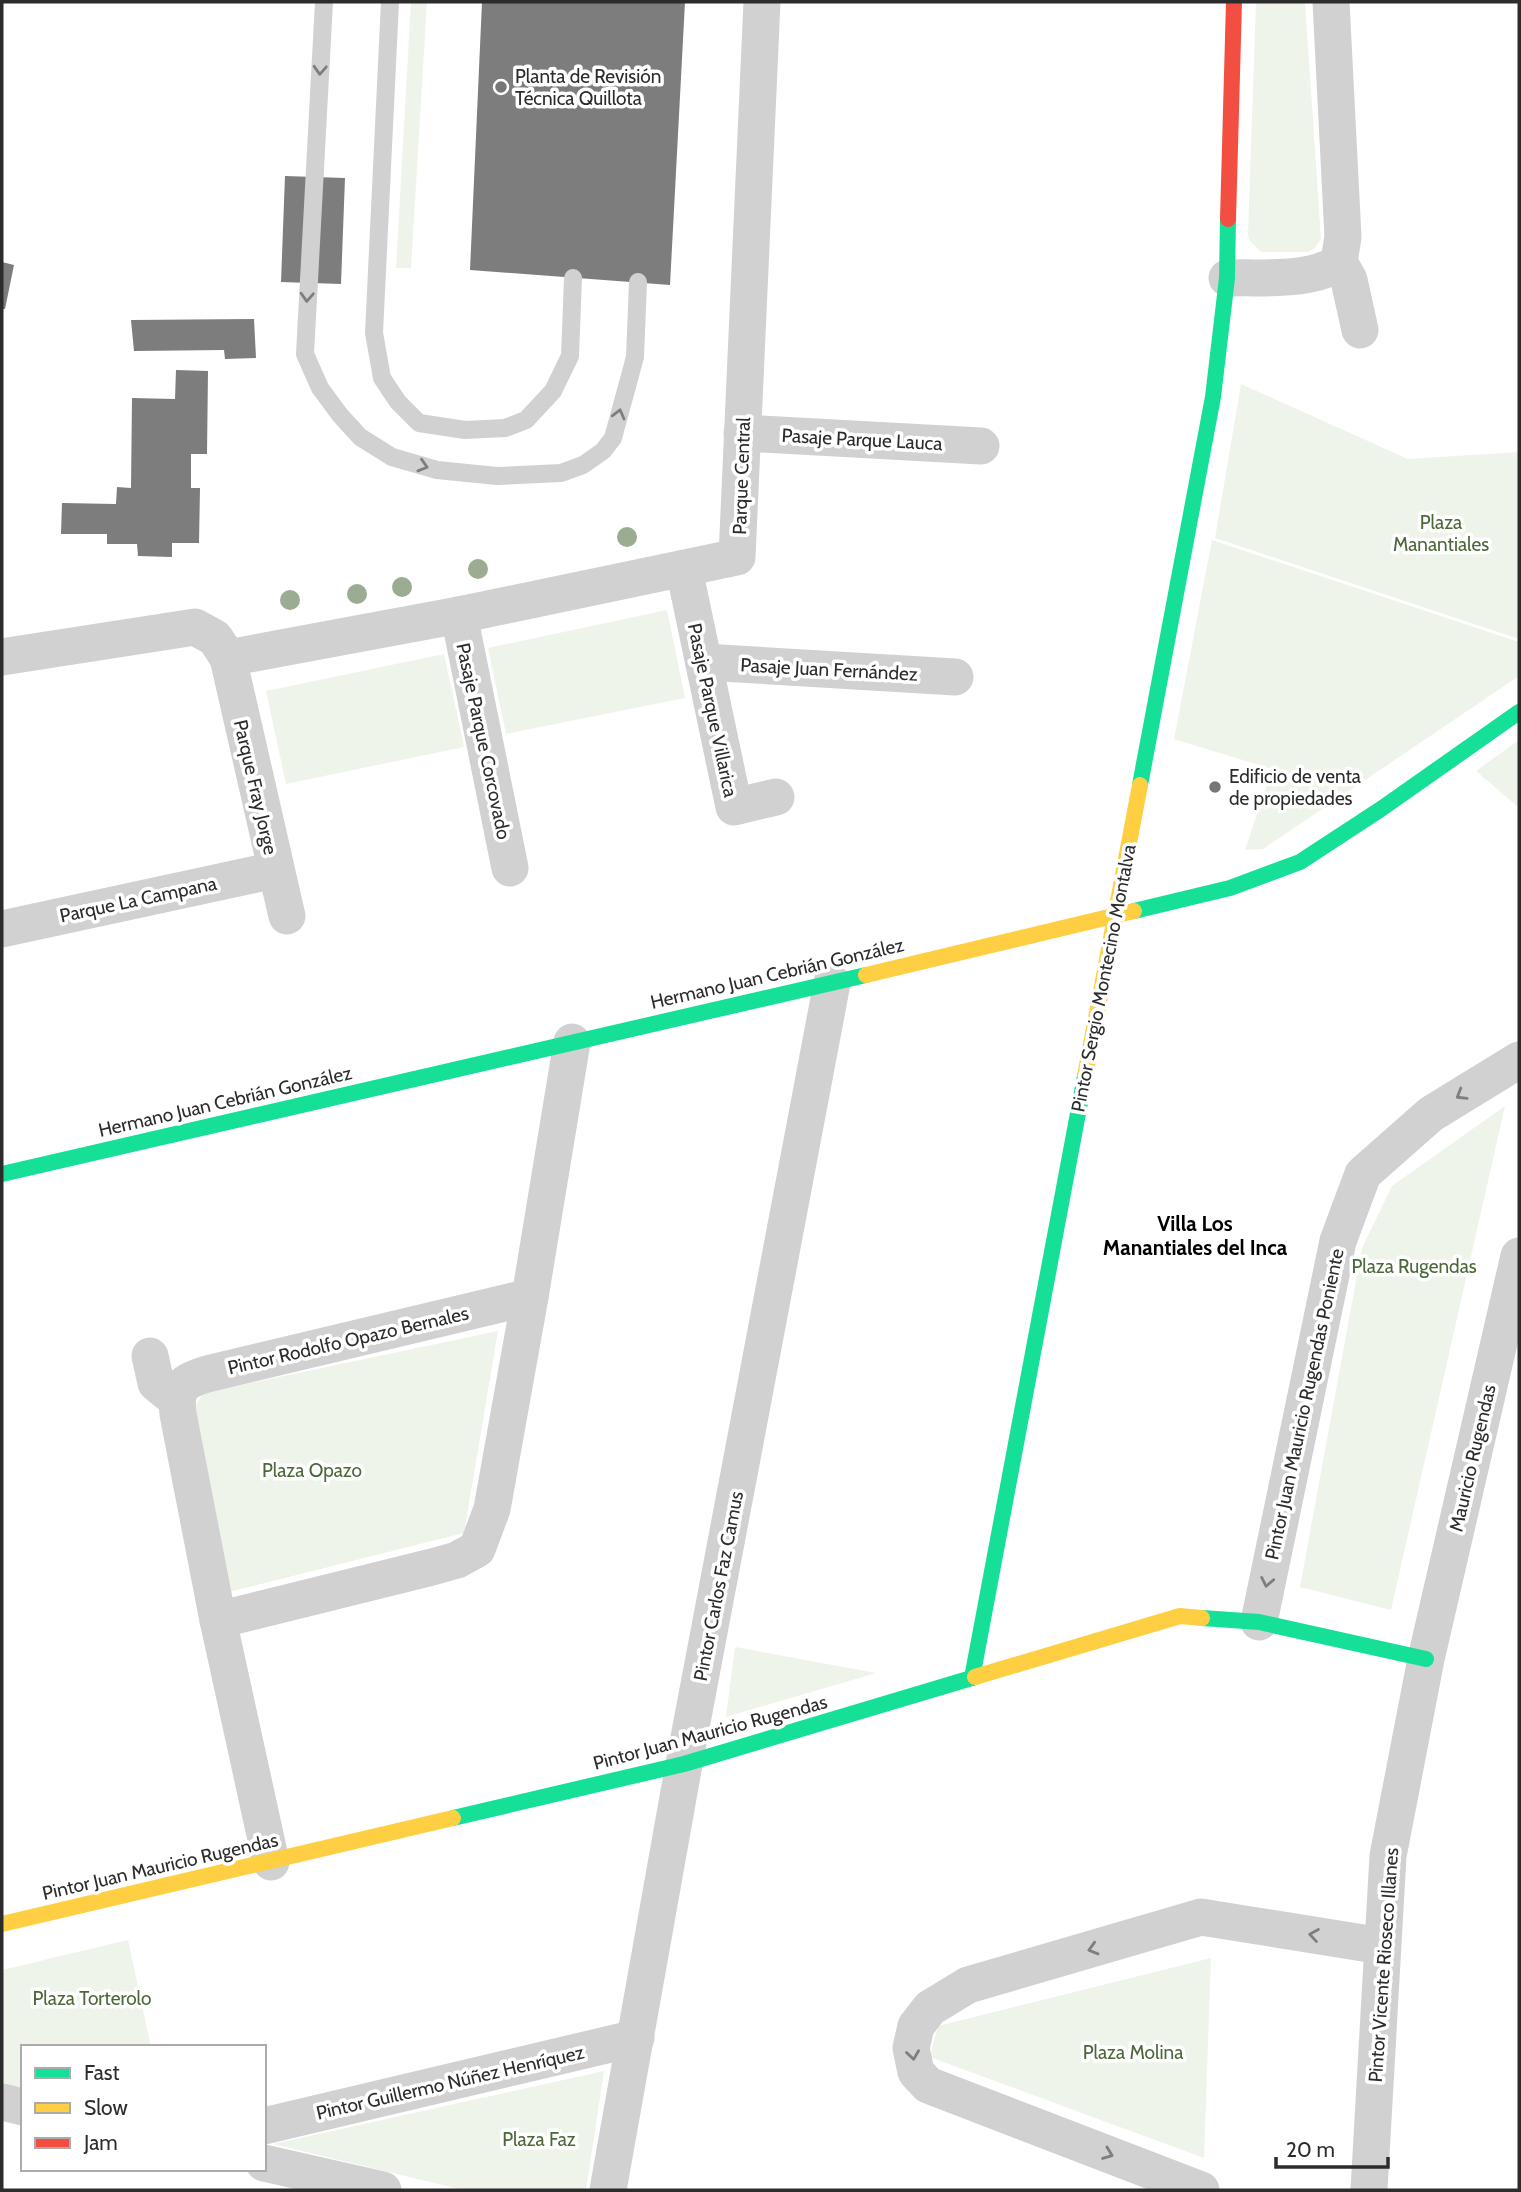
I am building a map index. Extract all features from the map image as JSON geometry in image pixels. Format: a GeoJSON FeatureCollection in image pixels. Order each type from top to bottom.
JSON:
{"type":"FeatureCollection","features":[{"type":"Feature","properties":{"kind":"street","name":"Parque Central"},"geometry":{"type":"LineString","coordinates":[[228,658],[458,615],[737,557],[762,2]]}},
{"type":"Feature","properties":{"kind":"street","name":"Pintor Sergio Montecino Montalva"},"geometry":{"type":"LineString","coordinates":[[972,1678],[1213,397],[1227,278],[1234,2]]}},
{"type":"Feature","properties":{"kind":"street"},"geometry":{"type":"LineString","coordinates":[[1331,2],[1343,237],[1339,262],[1349,280],[1360,330]]}},
{"type":"Feature","properties":{"kind":"street"},"geometry":{"type":"LineString","coordinates":[[1227,278],[1313,275],[1329,270],[1339,262]]}},
{"type":"Feature","properties":{"kind":"street","name":"Pasaje Parque Lauca"},"geometry":{"type":"LineString","coordinates":[[742,433],[981,446]]}},
{"type":"Feature","properties":{"kind":"street","name":"Pasaje Parque Villarica"},"geometry":{"type":"LineString","coordinates":[[684,569],[734,807],[776,797]]}},
{"type":"Feature","properties":{"kind":"street","name":"Pasaje Parque Corcovado"},"geometry":{"type":"LineString","coordinates":[[458,615],[510,867]]}},
{"type":"Feature","properties":{"kind":"street"},"geometry":{"type":"LineString","coordinates":[[2,657],[195,627],[215,638],[228,658]]}},
{"type":"Feature","properties":{"kind":"street","name":"Parque Fray Jorge"},"geometry":{"type":"LineString","coordinates":[[228,658],[287,916]]}},
{"type":"Feature","properties":{"kind":"street","name":"Pasaje Juan Fernández"},"geometry":{"type":"LineString","coordinates":[[704,662],[955,677]]}},
{"type":"Feature","properties":{"kind":"street","name":"Hermano Juan Cebrián González"},"geometry":{"type":"LineString","coordinates":[[2,1174],[832,983],[1230,888],[1300,862],[1381,810],[1519,712]]}},
{"type":"Feature","properties":{"kind":"street","name":"Parque La Campana"},"geometry":{"type":"LineString","coordinates":[[2,929],[275,870]]}},
{"type":"Feature","properties":{"kind":"street","name":"Pintor Carlos Faz Camus"},"geometry":{"type":"LineString","coordinates":[[608,2190],[684,1764],[832,983]]}},
{"type":"Feature","properties":{"kind":"street"},"geometry":{"type":"LineString","coordinates":[[218,1620],[432,1567],[457,1560],[477,1549],[492,1509],[572,1042]]}},
{"type":"Feature","properties":{"kind":"street","name":"Pintor Juan Mauricio Rugendas Poniente"},"geometry":{"type":"LineString","coordinates":[[1259,1622],[1338,1241],[1363,1174],[1431,1114],[1519,1060]]}},
{"type":"Feature","properties":{"kind":"street","name":"Mauricio Rugendas"},"geometry":{"type":"LineString","coordinates":[[1426,1660],[1519,1256]]}},
{"type":"Feature","properties":{"kind":"street","name":"Pintor Rodolfo Opazo Bernales"},"geometry":{"type":"LineString","coordinates":[[177,1400],[180,1388],[190,1380],[207,1374],[530,1297]]}},
{"type":"Feature","properties":{"kind":"street"},"geometry":{"type":"LineString","coordinates":[[150,1356],[156,1383],[177,1400],[218,1620],[271,1862]]}},
{"type":"Feature","properties":{"kind":"street","name":"Pintor Juan Mauricio Rugendas"},"geometry":{"type":"LineString","coordinates":[[2,1924],[684,1764],[1180,1616],[1259,1622],[1426,1660]]}},
{"type":"Feature","properties":{"kind":"street","name":"Pintor Vicente Rioseco Illanes"},"geometry":{"type":"LineString","coordinates":[[1369,2190],[1388,1856],[1426,1660]]}},
{"type":"Feature","properties":{"kind":"street"},"geometry":{"type":"LineString","coordinates":[[1201,2190],[928,2085],[916,2072],[911,2048],[916,2026],[930,2008],[968,1985],[1201,1917],[1382,1946]]}},
{"type":"Feature","properties":{"kind":"street","name":"Pintor Guillermo Núñez Henríquez"},"geometry":{"type":"LineString","coordinates":[[266,2126],[636,2038]]}},
{"type":"Feature","properties":{"kind":"street"},"geometry":{"type":"LineString","coordinates":[[2,2102],[21,2107]]}},
{"type":"Feature","properties":{"kind":"street"},"geometry":{"type":"LineString","coordinates":[[266,2163],[383,2190]]}},
{"type":"Feature","properties":{"kind":"lane"},"geometry":{"type":"LineString","coordinates":[[324,2],[305,354],[320,388],[360,436],[391,457],[437,470],[497,476],[561,473],[583,465],[603,451],[613,438],[635,357],[639,282]]}},
{"type":"Feature","properties":{"kind":"lane"},"geometry":{"type":"LineString","coordinates":[[390,2],[374,321],[376,356],[382,378],[398,402],[419,423],[465,430],[505,428],[526,420],[552,391],[570,356],[573,278]]}},
{"type":"Feature","properties":{"kind":"green space"},"geometry":{"type":"Polygon","coordinates":[[[411,2],[427,2],[411,268],[396,268],[411,2]]]}},
{"type":"Feature","properties":{"kind":"green space"},"geometry":{"type":"Polygon","coordinates":[[[1256,2],[1305,2],[1321,239],[1314,249],[1308,252],[1261,252],[1249,240],[1256,2]]]}},
{"type":"Feature","properties":{"kind":"green space","name":"Plaza Manantiales"},"geometry":{"type":"Polygon","coordinates":[[[1241,384],[1408,459],[1519,452],[1519,639],[1215,538],[1241,384]]]}},
{"type":"Feature","properties":{"kind":"green space"},"geometry":{"type":"Polygon","coordinates":[[[1212,540],[1519,642],[1519,676],[1263,849],[1245,850],[1272,769],[1174,739],[1212,540]]]}},
{"type":"Feature","properties":{"kind":"green space"},"geometry":{"type":"Polygon","coordinates":[[[667,610],[685,698],[506,734],[488,648],[667,610]]]}},
{"type":"Feature","properties":{"kind":"green space"},"geometry":{"type":"Polygon","coordinates":[[[444,654],[464,747],[286,784],[266,691],[444,654]]]}},
{"type":"Feature","properties":{"kind":"green space"},"geometry":{"type":"Polygon","coordinates":[[[1519,740],[1519,808],[1476,771],[1519,740]]]}},
{"type":"Feature","properties":{"kind":"green space","name":"Plaza Rugendas"},"geometry":{"type":"Polygon","coordinates":[[[1505,1106],[1391,1610],[1300,1587],[1362,1248],[1392,1186],[1505,1106]]]}},
{"type":"Feature","properties":{"kind":"green space","name":"Plaza Opazo"},"geometry":{"type":"Polygon","coordinates":[[[498,1331],[464,1533],[229,1592],[191,1414],[203,1393],[498,1331]]]}},
{"type":"Feature","properties":{"kind":"green space"},"geometry":{"type":"Polygon","coordinates":[[[735,1647],[876,1673],[726,1717],[735,1647]]]}},
{"type":"Feature","properties":{"kind":"green space","name":"Plaza Torterolo"},"geometry":{"type":"Polygon","coordinates":[[[128,1940],[151,2045],[21,2045],[21,2091],[2,2086],[2,1970],[128,1940]]]}},
{"type":"Feature","properties":{"kind":"green space","name":"Plaza Molina"},"geometry":{"type":"Polygon","coordinates":[[[1211,1958],[1204,2158],[930,2057],[938,2026],[1211,1958]]]}},
{"type":"Feature","properties":{"kind":"green space","name":"Plaza Faz"},"geometry":{"type":"Polygon","coordinates":[[[604,2071],[586,2190],[463,2190],[273,2144],[604,2071]]]}},
{"type":"Feature","properties":{"kind":"building"},"geometry":{"type":"Polygon","coordinates":[[[482,2],[685,2],[670,285],[470,270],[482,2]]]}},
{"type":"Feature","properties":{"kind":"building"},"geometry":{"type":"Polygon","coordinates":[[[285,176],[345,178],[341,284],[281,282],[285,176]]]}},
{"type":"Feature","properties":{"kind":"building"},"geometry":{"type":"Polygon","coordinates":[[[2,262],[14,265],[5,309],[2,309],[2,262]]]}},
{"type":"Feature","properties":{"kind":"building"},"geometry":{"type":"Polygon","coordinates":[[[254,319],[256,358],[225,359],[224,350],[134,351],[131,320],[254,319]]]}},
{"type":"Feature","properties":{"kind":"building"},"geometry":{"type":"Polygon","coordinates":[[[176,370],[208,371],[207,454],[191,454],[191,488],[200,488],[199,543],[172,543],[172,557],[138,556],[137,544],[107,544],[107,534],[61,534],[62,503],[116,504],[117,487],[131,488],[132,398],[175,399],[176,370]]]}},
{"type":"Feature","properties":{"kind":"traffic: fast"},"geometry":{"type":"LineString","coordinates":[[1140,785],[1213,397],[1227,278],[1228,219]]}},
{"type":"Feature","properties":{"kind":"traffic: fast"},"geometry":{"type":"LineString","coordinates":[[1134,911],[1230,888],[1300,862],[1519,712]]}},
{"type":"Feature","properties":{"kind":"traffic: fast"},"geometry":{"type":"LineString","coordinates":[[2,1174],[866,975]]}},
{"type":"Feature","properties":{"kind":"traffic: fast"},"geometry":{"type":"LineString","coordinates":[[972,1678],[1085,1076]]}},
{"type":"Feature","properties":{"kind":"traffic: fast"},"geometry":{"type":"LineString","coordinates":[[1202,1618],[1259,1622],[1426,1659]]}},
{"type":"Feature","properties":{"kind":"traffic: fast"},"geometry":{"type":"LineString","coordinates":[[453,1818],[684,1764],[975,1677]]}},
{"type":"Feature","properties":{"kind":"traffic: slow"},"geometry":{"type":"LineString","coordinates":[[1085,1076],[1140,785]]}},
{"type":"Feature","properties":{"kind":"traffic: slow"},"geometry":{"type":"LineString","coordinates":[[866,975],[1134,911]]}},
{"type":"Feature","properties":{"kind":"traffic: slow"},"geometry":{"type":"LineString","coordinates":[[975,1677],[1180,1616],[1202,1618]]}},
{"type":"Feature","properties":{"kind":"traffic: slow"},"geometry":{"type":"LineString","coordinates":[[2,1924],[453,1818]]}},
{"type":"Feature","properties":{"kind":"traffic: jam"},"geometry":{"type":"LineString","coordinates":[[1228,219],[1234,2]]}},
{"type":"Feature","properties":{"kind":"place","name":"Planta de Revisión Técnica Quillota"},"geometry":{"type":"Point","coordinates":[501,87]}},
{"type":"Feature","properties":{"kind":"place","name":"Edificio de venta de propiedades"},"geometry":{"type":"Point","coordinates":[1215,787]}},
{"type":"Feature","properties":{"kind":"district","name":"Villa Los Manantiales del Inca"},"geometry":{"type":"Point","coordinates":[1195,1236]}}]}
